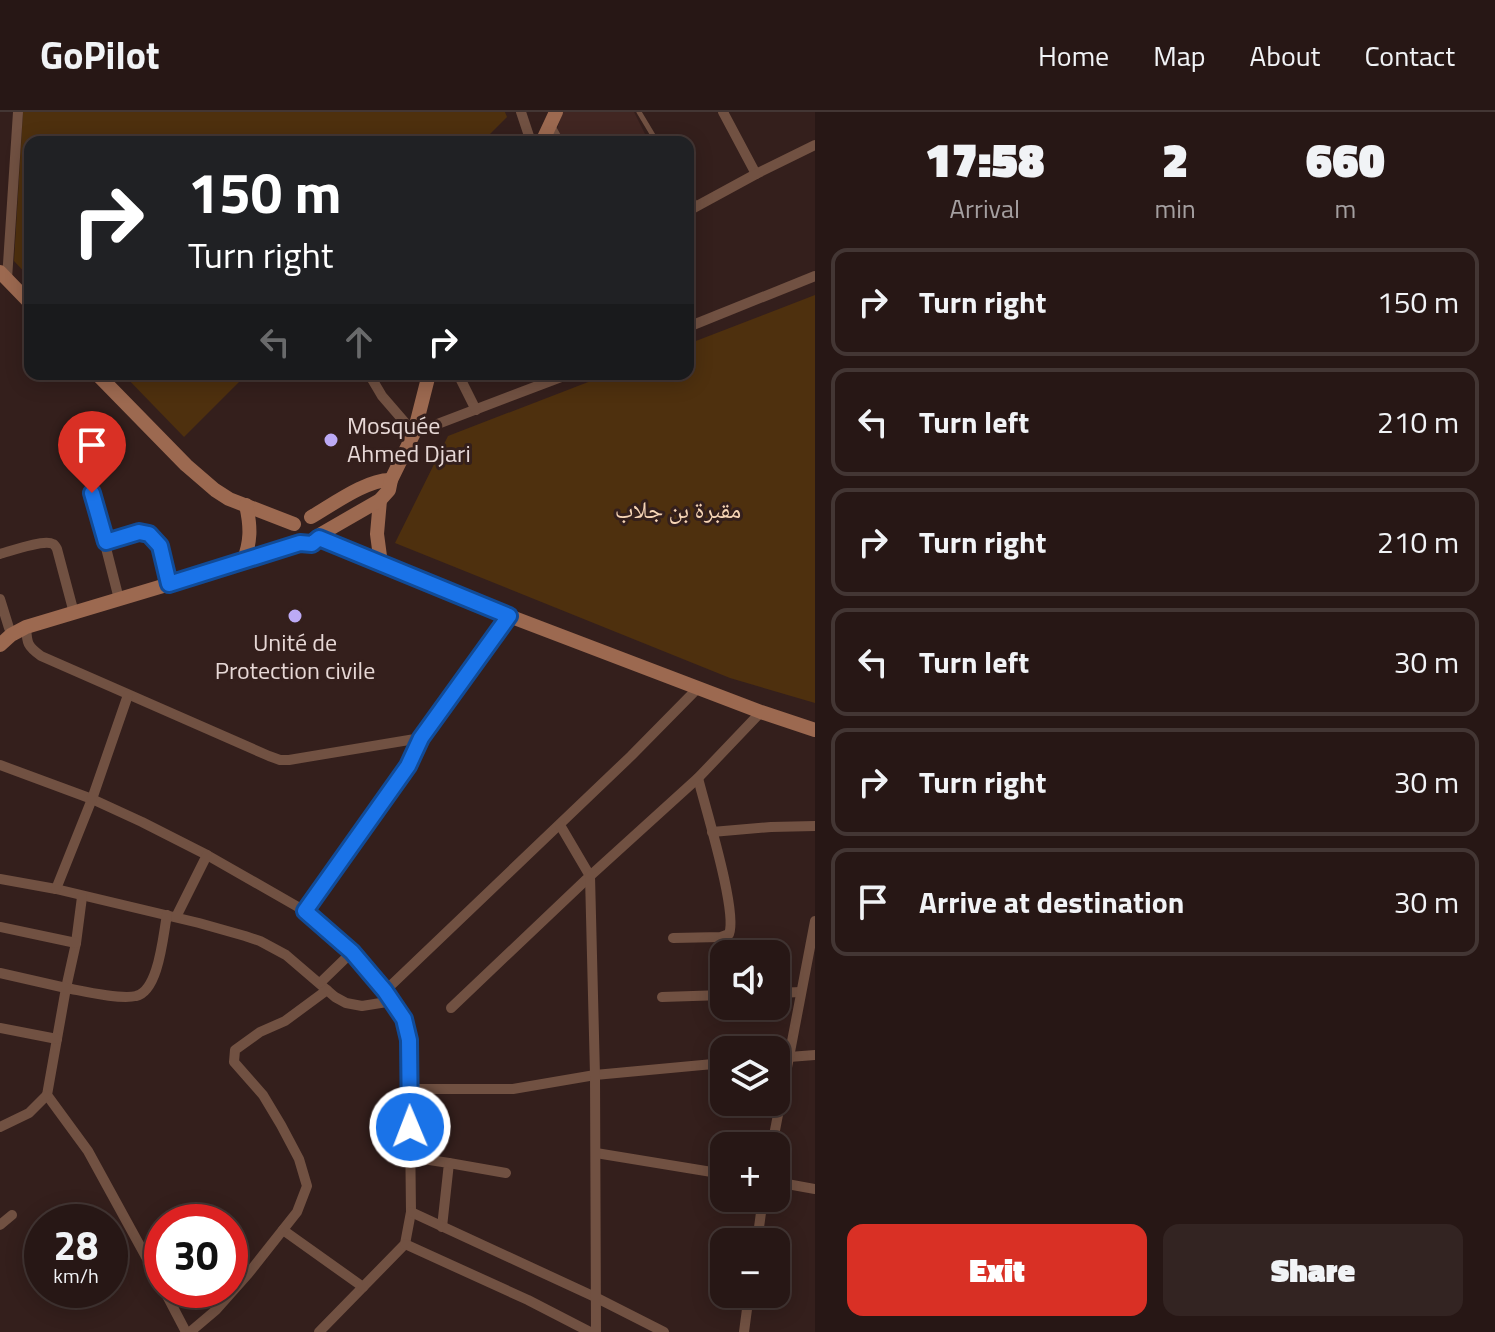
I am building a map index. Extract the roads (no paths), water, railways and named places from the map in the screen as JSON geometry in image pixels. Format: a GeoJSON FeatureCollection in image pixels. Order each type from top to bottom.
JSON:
{"type":"FeatureCollection","features":[{"type":"Feature","properties":{"kind":"main road"},"geometry":{"type":"LineString","coordinates":[[4,276],[24,297]]}},
{"type":"Feature","properties":{"kind":"main road"},"geometry":{"type":"LineString","coordinates":[[103,380],[199,478],[229,499],[294,524]]}},
{"type":"Feature","properties":{"kind":"main road"},"geometry":{"type":"LineString","coordinates":[[5,634],[300,543],[312,544],[380,500],[389,490],[414,433],[427,380]]}},
{"type":"Feature","properties":{"kind":"main road"},"geometry":{"type":"LineString","coordinates":[[300,543],[293,533],[294,524],[301,518],[311,517],[382,479],[391,480]]}},
{"type":"Feature","properties":{"kind":"main road"},"geometry":{"type":"LineString","coordinates":[[380,500],[377,534],[381,564]]}},
{"type":"Feature","properties":{"kind":"main road"},"geometry":{"type":"LineString","coordinates":[[243,562],[251,534],[246,505]]}},
{"type":"Feature","properties":{"kind":"main road"},"geometry":{"type":"LineString","coordinates":[[311,517],[320,526],[320,536]]}},
{"type":"Feature","properties":{"kind":"main road"},"geometry":{"type":"LineString","coordinates":[[320,536],[509,616],[815,730]]}},
{"type":"Feature","properties":{"kind":"street"},"geometry":{"type":"LineString","coordinates":[[4,276],[18,112]]}},
{"type":"Feature","properties":{"kind":"street"},"geometry":{"type":"LineString","coordinates":[[521,112],[529,136]]}},
{"type":"Feature","properties":{"kind":"street"},"geometry":{"type":"LineString","coordinates":[[723,112],[756,174]]}},
{"type":"Feature","properties":{"kind":"street"},"geometry":{"type":"LineString","coordinates":[[694,207],[815,145]]}},
{"type":"Feature","properties":{"kind":"street"},"geometry":{"type":"LineString","coordinates":[[694,325],[815,276]]}},
{"type":"Feature","properties":{"kind":"street"},"geometry":{"type":"LineString","coordinates":[[373,380],[382,396],[414,433],[554,380]]}},
{"type":"Feature","properties":{"kind":"street"},"geometry":{"type":"LineString","coordinates":[[461,380],[476,410]]}},
{"type":"Feature","properties":{"kind":"street"},"geometry":{"type":"LineString","coordinates":[[92,493],[119,599]]}},
{"type":"Feature","properties":{"kind":"street"},"geometry":{"type":"LineString","coordinates":[[106,542],[139,532],[149,534],[160,546],[169,584]]}},
{"type":"Feature","properties":{"kind":"street"},"geometry":{"type":"LineString","coordinates":[[0,554],[52,543],[57,549],[74,613]]}},
{"type":"Feature","properties":{"kind":"street"},"geometry":{"type":"LineString","coordinates":[[0,599],[5,634]]}},
{"type":"Feature","properties":{"kind":"street"},"geometry":{"type":"LineString","coordinates":[[305,911],[408,766],[421,738],[509,616]]}},
{"type":"Feature","properties":{"kind":"street"},"geometry":{"type":"LineString","coordinates":[[26,627],[27,642],[41,656],[280,760],[421,738]]}},
{"type":"Feature","properties":{"kind":"street"},"geometry":{"type":"LineString","coordinates":[[385,991],[560,825],[698,688]]}},
{"type":"Feature","properties":{"kind":"street"},"geometry":{"type":"LineString","coordinates":[[56,889],[92,799],[128,695]]}},
{"type":"Feature","properties":{"kind":"street"},"geometry":{"type":"LineString","coordinates":[[451,1008],[698,778],[761,712]]}},
{"type":"Feature","properties":{"kind":"street"},"geometry":{"type":"LineString","coordinates":[[0,765],[92,799],[207,855],[305,911],[352,952],[404,1019],[408,1031],[411,1212],[405,1244],[319,1332]]}},
{"type":"Feature","properties":{"kind":"street"},"geometry":{"type":"LineString","coordinates":[[673,938],[721,937],[731,931],[728,899],[698,778]]}},
{"type":"Feature","properties":{"kind":"street"},"geometry":{"type":"LineString","coordinates":[[405,1244],[593,1332],[596,1153],[590,876],[560,825]]}},
{"type":"Feature","properties":{"kind":"street"},"geometry":{"type":"LineString","coordinates":[[712,832],[815,826]]}},
{"type":"Feature","properties":{"kind":"street"},"geometry":{"type":"LineString","coordinates":[[0,973],[66,988],[121,996],[143,993],[152,983],[172,916],[207,855]]}},
{"type":"Feature","properties":{"kind":"street"},"geometry":{"type":"LineString","coordinates":[[0,879],[172,916],[260,941],[286,955],[335,997],[354,1006],[393,1001]]}},
{"type":"Feature","properties":{"kind":"street"},"geometry":{"type":"LineString","coordinates":[[0,1127],[29,1113],[47,1095],[82,897]]}},
{"type":"Feature","properties":{"kind":"street"},"geometry":{"type":"LineString","coordinates":[[0,927],[76,943]]}},
{"type":"Feature","properties":{"kind":"street"},"geometry":{"type":"LineString","coordinates":[[775,1132],[814,927]]}},
{"type":"Feature","properties":{"kind":"street"},"geometry":{"type":"LineString","coordinates":[[174,1308],[188,1332],[216,1310],[297,1212],[307,1186],[305,1174],[263,1095],[234,1062],[235,1050],[260,1032],[285,1021],[324,986],[352,952]]}},
{"type":"Feature","properties":{"kind":"street"},"geometry":{"type":"LineString","coordinates":[[790,992],[801,992]]}},
{"type":"Feature","properties":{"kind":"street"},"geometry":{"type":"LineString","coordinates":[[662,997],[710,995]]}},
{"type":"Feature","properties":{"kind":"street"},"geometry":{"type":"LineString","coordinates":[[0,1028],[57,1039]]}},
{"type":"Feature","properties":{"kind":"street"},"geometry":{"type":"LineString","coordinates":[[791,1057],[815,1055]]}},
{"type":"Feature","properties":{"kind":"street"},"geometry":{"type":"LineString","coordinates":[[410,1089],[513,1089],[595,1075],[710,1064]]}},
{"type":"Feature","properties":{"kind":"street"},"geometry":{"type":"LineString","coordinates":[[47,1095],[88,1151],[144,1253]]}},
{"type":"Feature","properties":{"kind":"street"},"geometry":{"type":"LineString","coordinates":[[596,1153],[710,1172]]}},
{"type":"Feature","properties":{"kind":"street"},"geometry":{"type":"LineString","coordinates":[[410,1157],[506,1173]]}},
{"type":"Feature","properties":{"kind":"street"},"geometry":{"type":"LineString","coordinates":[[442,1227],[449,1163]]}},
{"type":"Feature","properties":{"kind":"street"},"geometry":{"type":"LineString","coordinates":[[790,1185],[815,1189]]}},
{"type":"Feature","properties":{"kind":"street"},"geometry":{"type":"LineString","coordinates":[[411,1212],[664,1332]]}},
{"type":"Feature","properties":{"kind":"street"},"geometry":{"type":"LineString","coordinates":[[0,1225],[12,1215]]}},
{"type":"Feature","properties":{"kind":"street"},"geometry":{"type":"LineString","coordinates":[[283,1230],[363,1287]]}},
{"type":"Feature","properties":{"kind":"street"},"geometry":{"type":"LineString","coordinates":[[744,1332],[747,1308]]}},
{"type":"Feature","properties":{"kind":"lane"},"geometry":{"type":"LineString","coordinates":[[639,112],[653,136]]}},
{"type":"Feature","properties":{"kind":"place","name":"Mosquée Ahmed Djari"},"geometry":{"type":"Point","coordinates":[331,440]}},
{"type":"Feature","properties":{"kind":"place","name":"Unité de Protection civile"},"geometry":{"type":"Point","coordinates":[295,616]}},
{"type":"Feature","properties":{"kind":"park label","name":"مقبرة بن جلاب"},"geometry":{"type":"Point","coordinates":[678,510]}}]}
